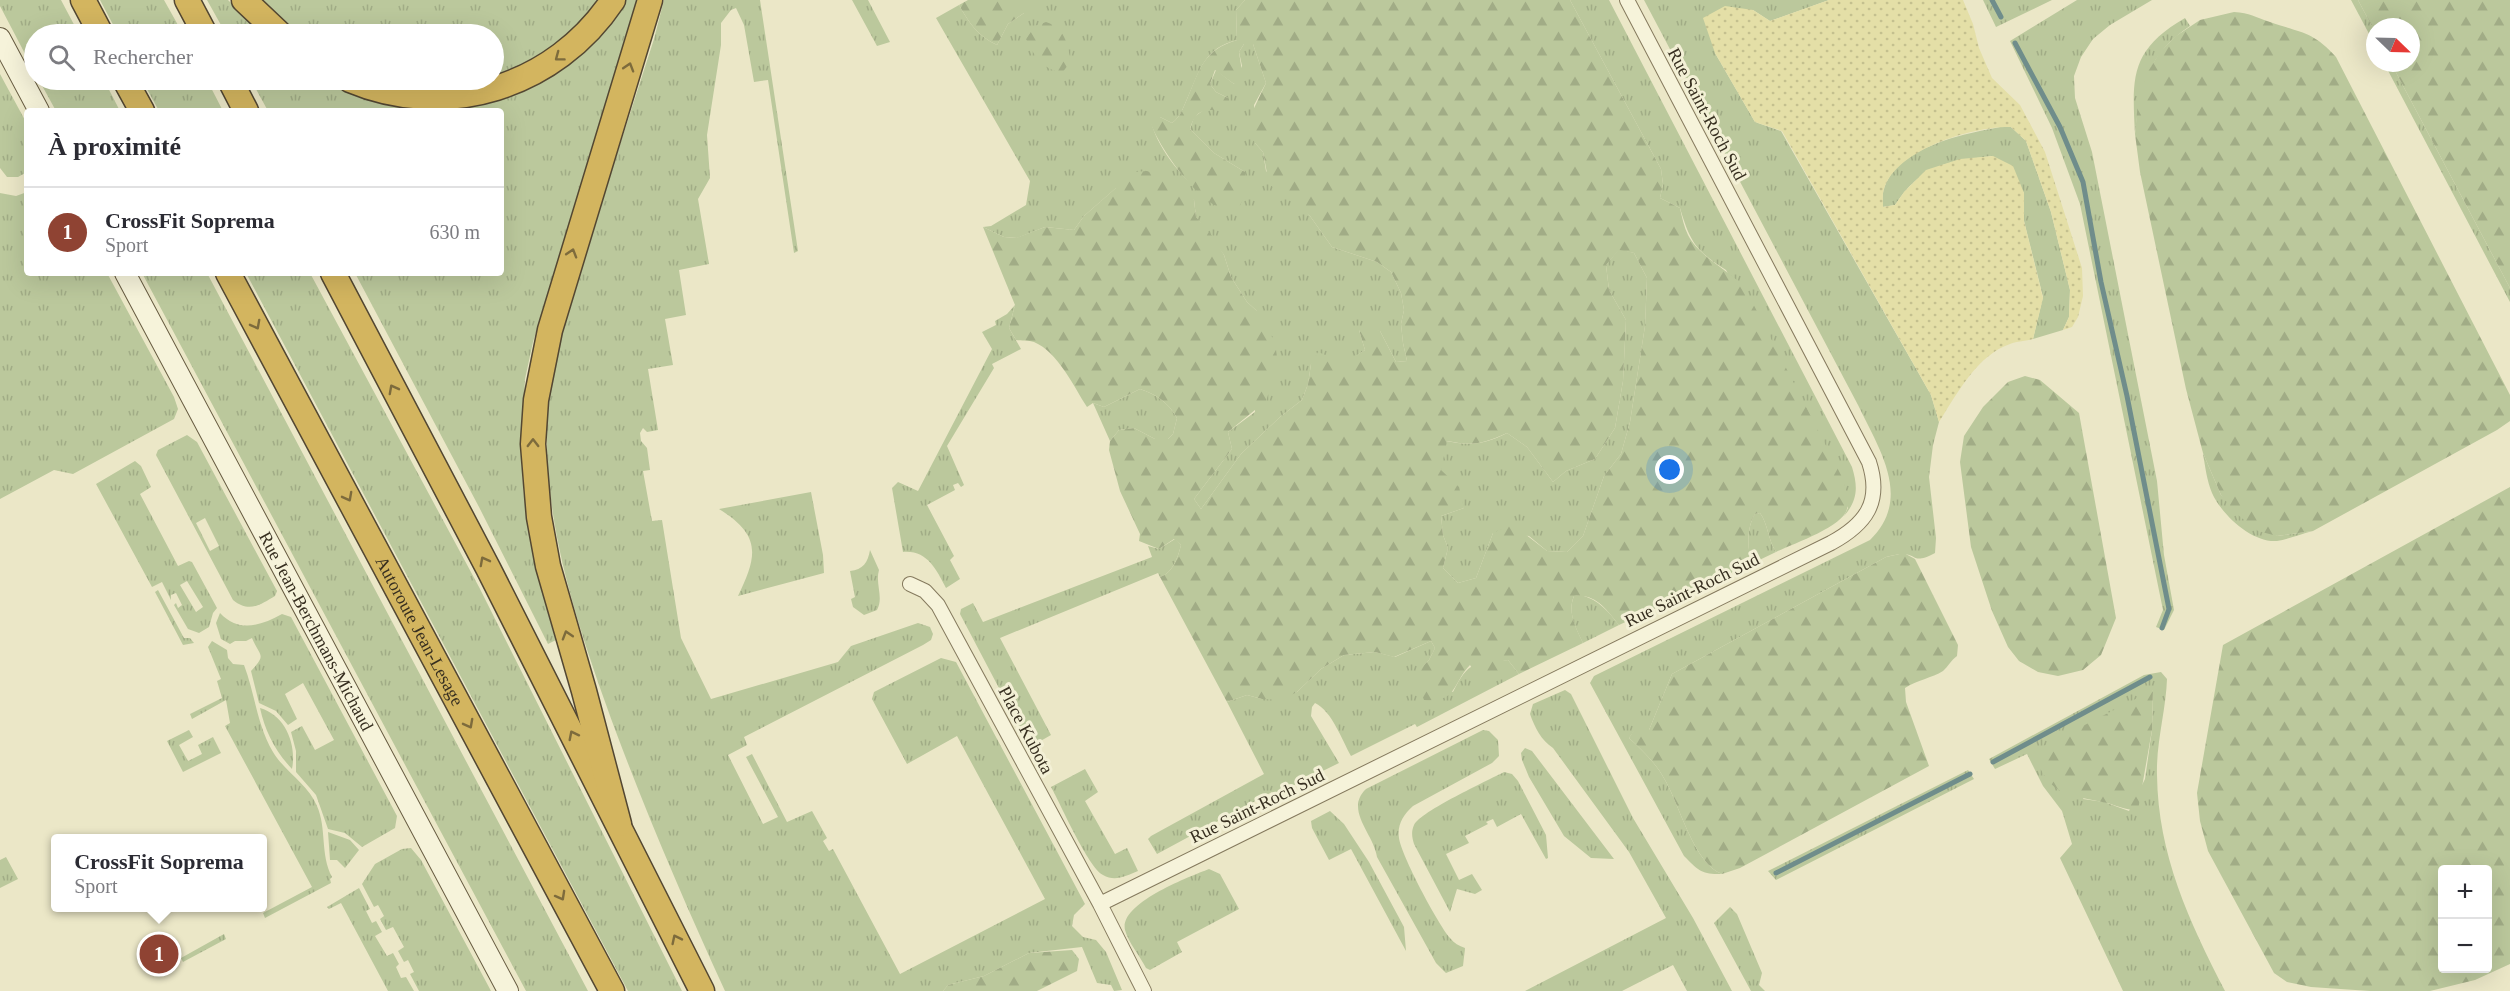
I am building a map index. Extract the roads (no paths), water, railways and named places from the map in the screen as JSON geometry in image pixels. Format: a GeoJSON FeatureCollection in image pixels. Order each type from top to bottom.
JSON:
{"type":"FeatureCollection","features":[{"type":"Feature","properties":{"kind":"highway"},"geometry":{"type":"LineString","coordinates":[[83,0],[96,24]]}},
{"type":"Feature","properties":{"kind":"highway"},"geometry":{"type":"LineString","coordinates":[[187,0],[200,24]]}},
{"type":"Feature","properties":{"kind":"highway"},"geometry":{"type":"LineString","coordinates":[[244,0],[269,24]]}},
{"type":"Feature","properties":{"kind":"highway"},"geometry":{"type":"LineString","coordinates":[[504,86],[536,73],[562,55],[590,30],[614,0]]}},
{"type":"Feature","properties":{"kind":"highway"},"geometry":{"type":"LineString","coordinates":[[619,824],[548,566],[539,517],[533,444],[539,379],[550,330],[650,0]]}},
{"type":"Feature","properties":{"kind":"highway"},"geometry":{"type":"LineString","coordinates":[[130,90],[140,108]]}},
{"type":"Feature","properties":{"kind":"highway"},"geometry":{"type":"LineString","coordinates":[[235,90],[244,108]]}},
{"type":"Feature","properties":{"kind":"highway"},"geometry":{"type":"LineString","coordinates":[[381,90],[420,97],[458,96],[491,90]]}},
{"type":"Feature","properties":{"kind":"highway","name":"Autoroute Jean-Lesage"},"geometry":{"type":"LineString","coordinates":[[230,276],[612,991]]}},
{"type":"Feature","properties":{"kind":"highway"},"geometry":{"type":"LineString","coordinates":[[335,276],[488,568],[702,991]]}},
{"type":"Feature","properties":{"kind":"street","name":"Rue Saint-Roch Sud"},"geometry":{"type":"LineString","coordinates":[[1100,904],[1831,543],[1852,530],[1865,516],[1874,497],[1869,462],[1627,0]]}},
{"type":"Feature","properties":{"kind":"street"},"geometry":{"type":"LineString","coordinates":[[0,38],[24,83]]}},
{"type":"Feature","properties":{"kind":"street"},"geometry":{"type":"LineString","coordinates":[[28,90],[37,108]]}},
{"type":"Feature","properties":{"kind":"street","name":"Rue Jean-Berchmans-Michaud"},"geometry":{"type":"LineString","coordinates":[[127,276],[508,991]]}},
{"type":"Feature","properties":{"kind":"street","name":"Place Kubota"},"geometry":{"type":"LineString","coordinates":[[910,584],[925,591],[938,604],[1100,904]]}},
{"type":"Feature","properties":{"kind":"street"},"geometry":{"type":"LineString","coordinates":[[1100,904],[1144,991]]}},
{"type":"Feature","properties":{"kind":"waterway"},"geometry":{"type":"LineString","coordinates":[[1992,0],[2001,17]]}},
{"type":"Feature","properties":{"kind":"waterway"},"geometry":{"type":"LineString","coordinates":[[2015,43],[2060,127],[2083,182],[2101,282],[2127,396],[2169,609],[2162,628]]}},
{"type":"Feature","properties":{"kind":"waterway"},"geometry":{"type":"LineString","coordinates":[[1993,762],[2150,677]]}},
{"type":"Feature","properties":{"kind":"waterway"},"geometry":{"type":"LineString","coordinates":[[1776,873],[1970,774]]}},
{"type":"Feature","properties":{"kind":"place","name":"CrossFit Soprema"},"geometry":{"type":"Point","coordinates":[159,954]}}]}
